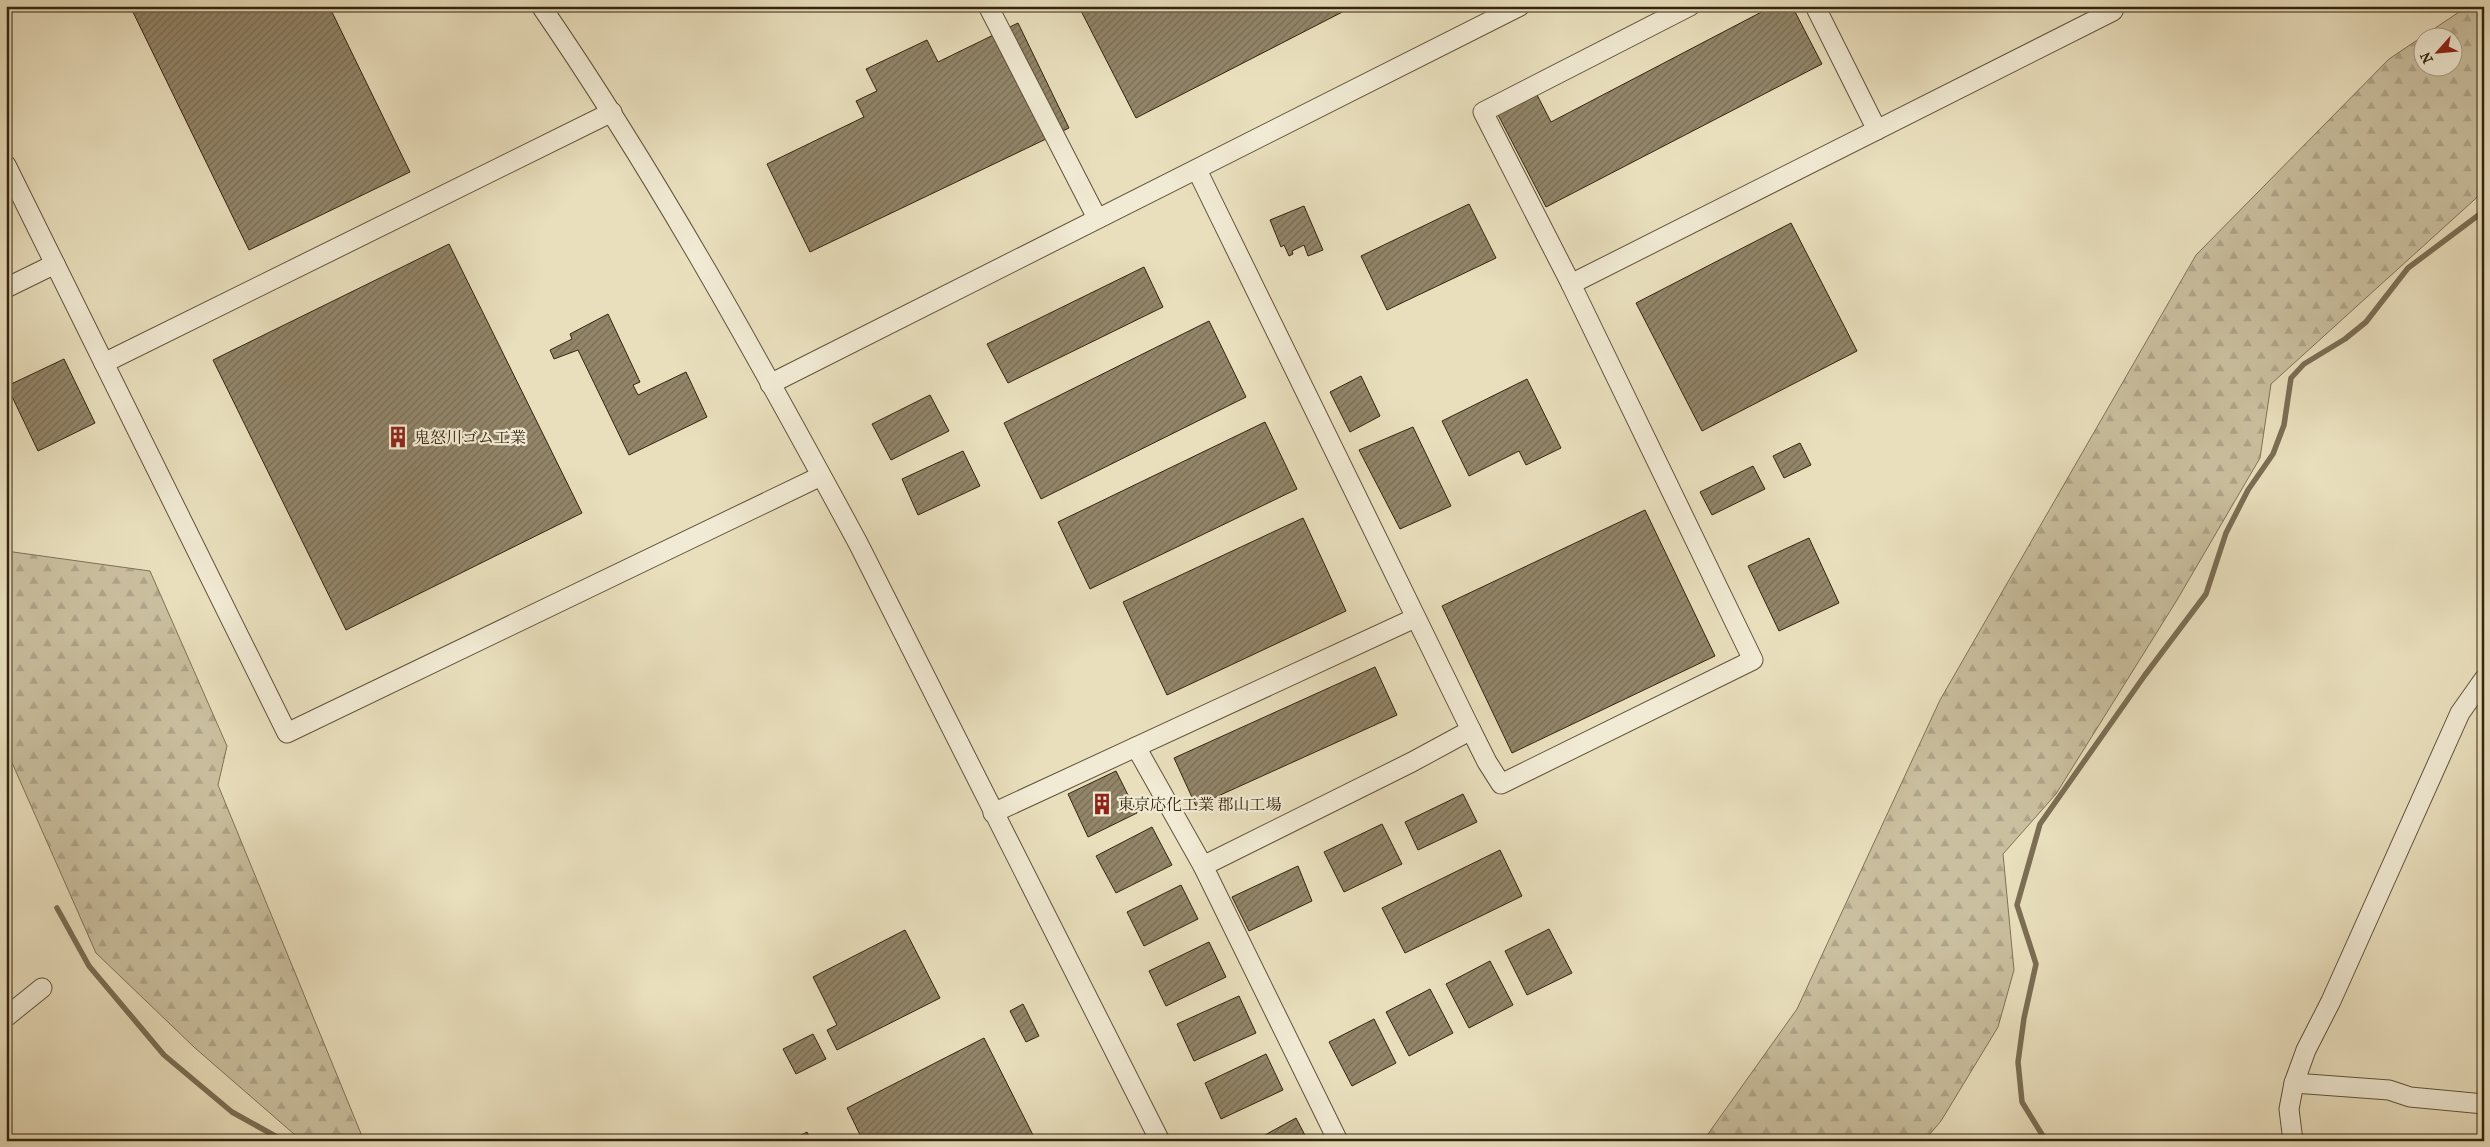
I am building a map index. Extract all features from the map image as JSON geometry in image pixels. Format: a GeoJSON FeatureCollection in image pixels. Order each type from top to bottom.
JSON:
{"type":"FeatureCollection","features":[{"type":"Feature","properties":{"kind":"street"},"geometry":{"type":"LineString","coordinates":[[542,6],[612,112],[770,384],[858,543],[1160,1141]]}},
{"type":"Feature","properties":{"kind":"street"},"geometry":{"type":"LineString","coordinates":[[988,6],[1097,218]]}},
{"type":"Feature","properties":{"kind":"street"},"geometry":{"type":"LineString","coordinates":[[770,384],[1520,6]]}},
{"type":"Feature","properties":{"kind":"street"},"geometry":{"type":"LineString","coordinates":[[1197,170],[1486,762],[1501,784],[1753,660],[1571,284],[1483,112],[1690,6]]}},
{"type":"Feature","properties":{"kind":"street"},"geometry":{"type":"LineString","coordinates":[[1815,6],[1877,130]]}},
{"type":"Feature","properties":{"kind":"street"},"geometry":{"type":"LineString","coordinates":[[1571,284],[2112,11],[2115,6]]}},
{"type":"Feature","properties":{"kind":"street"},"geometry":{"type":"LineString","coordinates":[[104,363],[612,112]]}},
{"type":"Feature","properties":{"kind":"street"},"geometry":{"type":"LineString","coordinates":[[6,165],[287,733],[821,476]]}},
{"type":"Feature","properties":{"kind":"street"},"geometry":{"type":"LineString","coordinates":[[6,288],[55,264]]}},
{"type":"Feature","properties":{"kind":"street"},"geometry":{"type":"LineString","coordinates":[[993,813],[1415,618]]}},
{"type":"Feature","properties":{"kind":"street"},"geometry":{"type":"LineString","coordinates":[[2293,1141],[2289,1109],[2294,1083],[2306,1050],[2331,1001],[2460,713],[2484,679]]}},
{"type":"Feature","properties":{"kind":"street"},"geometry":{"type":"LineString","coordinates":[[1203,866],[1412,762],[1471,730]]}},
{"type":"Feature","properties":{"kind":"street"},"geometry":{"type":"LineString","coordinates":[[1136,747],[1203,866],[1338,1141]]}},
{"type":"Feature","properties":{"kind":"street"},"geometry":{"type":"LineString","coordinates":[[6,1016],[42,988]]}},
{"type":"Feature","properties":{"kind":"street"},"geometry":{"type":"LineString","coordinates":[[2294,1083],[2389,1090],[2410,1097],[2484,1104]]}},
{"type":"Feature","properties":{"kind":"green space"},"geometry":{"type":"Polygon","coordinates":[[[2468,6],[2484,6],[2484,191],[2271,384],[2260,458],[2177,600],[2056,794],[2003,854],[2014,970],[1998,1027],[1941,1121],[1924,1141],[1703,1141],[1797,1009],[1940,700],[2196,255],[2389,59],[2412,44],[2412,78],[2462,78],[2462,28],[2435,28],[2468,6]]]}},
{"type":"Feature","properties":{"kind":"green space"},"geometry":{"type":"Polygon","coordinates":[[[6,551],[150,571],[227,746],[218,785],[364,1141],[302,1141],[195,1048],[96,953],[6,749],[6,551]]]}},
{"type":"Feature","properties":{"kind":"building"},"geometry":{"type":"Polygon","coordinates":[[[130,6],[329,6],[410,172],[249,250],[130,6]]]}},
{"type":"Feature","properties":{"kind":"building"},"geometry":{"type":"Polygon","coordinates":[[[1354,6],[1136,118],[1079,7],[1354,6]]]}},
{"type":"Feature","properties":{"kind":"building"},"geometry":{"type":"Polygon","coordinates":[[[1773,6],[1792,6],[1822,64],[1546,207],[1496,111],[1535,91],[1551,122],[1773,6]]]}},
{"type":"Feature","properties":{"kind":"building"},"geometry":{"type":"Polygon","coordinates":[[[1018,23],[1069,128],[810,252],[767,164],[864,117],[856,101],[877,91],[866,69],[927,40],[938,62],[1018,23]]]}},
{"type":"Feature","properties":{"kind":"building"},"geometry":{"type":"Polygon","coordinates":[[[1469,204],[1496,258],[1387,310],[1361,256],[1469,204]]]}},
{"type":"Feature","properties":{"kind":"building"},"geometry":{"type":"Polygon","coordinates":[[[1304,206],[1323,250],[1308,256],[1304,245],[1292,251],[1293,254],[1289,256],[1284,245],[1281,247],[1270,220],[1304,206]]]}},
{"type":"Feature","properties":{"kind":"building"},"geometry":{"type":"Polygon","coordinates":[[[1791,223],[1857,351],[1702,431],[1636,303],[1791,223]]]}},
{"type":"Feature","properties":{"kind":"building","name":"鬼怒川ゴム工業"},"geometry":{"type":"Polygon","coordinates":[[[449,244],[582,513],[346,630],[213,360],[449,244]]]}},
{"type":"Feature","properties":{"kind":"building"},"geometry":{"type":"Polygon","coordinates":[[[1144,267],[1163,307],[1008,383],[987,344],[1144,267]]]}},
{"type":"Feature","properties":{"kind":"building"},"geometry":{"type":"Polygon","coordinates":[[[608,314],[640,382],[633,385],[638,395],[686,372],[707,417],[629,455],[578,350],[554,359],[550,350],[572,339],[570,334],[608,314]]]}},
{"type":"Feature","properties":{"kind":"building"},"geometry":{"type":"Polygon","coordinates":[[[1209,321],[1246,397],[1041,499],[1004,423],[1209,321]]]}},
{"type":"Feature","properties":{"kind":"building"},"geometry":{"type":"Polygon","coordinates":[[[64,359],[95,423],[38,451],[7,386],[64,359]]]}},
{"type":"Feature","properties":{"kind":"building"},"geometry":{"type":"Polygon","coordinates":[[[1361,376],[1380,416],[1350,432],[1330,392],[1361,376]]]}},
{"type":"Feature","properties":{"kind":"building"},"geometry":{"type":"Polygon","coordinates":[[[1527,379],[1561,448],[1526,465],[1519,451],[1469,476],[1442,421],[1527,379]]]}},
{"type":"Feature","properties":{"kind":"building"},"geometry":{"type":"Polygon","coordinates":[[[930,395],[949,431],[891,460],[872,424],[930,395]]]}},
{"type":"Feature","properties":{"kind":"building"},"geometry":{"type":"Polygon","coordinates":[[[1265,422],[1297,489],[1090,589],[1058,522],[1265,422]]]}},
{"type":"Feature","properties":{"kind":"building"},"geometry":{"type":"Polygon","coordinates":[[[1413,427],[1451,506],[1400,529],[1359,450],[1413,427]]]}},
{"type":"Feature","properties":{"kind":"building"},"geometry":{"type":"Polygon","coordinates":[[[1800,443],[1811,465],[1784,478],[1773,456],[1800,443]]]}},
{"type":"Feature","properties":{"kind":"building"},"geometry":{"type":"Polygon","coordinates":[[[963,451],[980,486],[918,515],[902,479],[963,451]]]}},
{"type":"Feature","properties":{"kind":"building"},"geometry":{"type":"Polygon","coordinates":[[[1753,466],[1765,489],[1712,515],[1700,492],[1753,466]]]}},
{"type":"Feature","properties":{"kind":"building"},"geometry":{"type":"Polygon","coordinates":[[[1645,510],[1715,656],[1512,753],[1442,606],[1645,510]]]}},
{"type":"Feature","properties":{"kind":"building"},"geometry":{"type":"Polygon","coordinates":[[[1303,518],[1346,611],[1167,695],[1123,602],[1303,518]]]}},
{"type":"Feature","properties":{"kind":"building"},"geometry":{"type":"Polygon","coordinates":[[[1809,538],[1839,603],[1779,631],[1748,566],[1809,538]]]}},
{"type":"Feature","properties":{"kind":"building"},"geometry":{"type":"Polygon","coordinates":[[[1375,667],[1397,715],[1196,806],[1174,758],[1375,667]]]}},
{"type":"Feature","properties":{"kind":"building","name":"東京応化工業 郡山工場"},"geometry":{"type":"Polygon","coordinates":[[[1116,771],[1137,813],[1088,837],[1068,794],[1116,771]]]}},
{"type":"Feature","properties":{"kind":"building"},"geometry":{"type":"Polygon","coordinates":[[[1463,794],[1477,822],[1418,850],[1405,822],[1463,794]]]}},
{"type":"Feature","properties":{"kind":"building"},"geometry":{"type":"Polygon","coordinates":[[[1382,824],[1402,864],[1344,892],[1324,852],[1382,824]]]}},
{"type":"Feature","properties":{"kind":"building"},"geometry":{"type":"Polygon","coordinates":[[[1152,827],[1172,865],[1116,893],[1096,856],[1152,827]]]}},
{"type":"Feature","properties":{"kind":"building"},"geometry":{"type":"Polygon","coordinates":[[[1500,850],[1522,896],[1405,953],[1382,908],[1500,850]]]}},
{"type":"Feature","properties":{"kind":"building"},"geometry":{"type":"Polygon","coordinates":[[[1298,866],[1312,901],[1249,931],[1232,897],[1298,866]]]}},
{"type":"Feature","properties":{"kind":"building"},"geometry":{"type":"Polygon","coordinates":[[[1181,885],[1198,919],[1144,946],[1127,912],[1181,885]]]}},
{"type":"Feature","properties":{"kind":"building"},"geometry":{"type":"Polygon","coordinates":[[[1549,929],[1572,973],[1527,995],[1505,951],[1549,929]]]}},
{"type":"Feature","properties":{"kind":"building"},"geometry":{"type":"Polygon","coordinates":[[[905,930],[940,998],[837,1050],[827,1030],[837,1025],[813,977],[905,930]]]}},
{"type":"Feature","properties":{"kind":"building"},"geometry":{"type":"Polygon","coordinates":[[[1209,942],[1226,977],[1166,1006],[1149,971],[1209,942]]]}},
{"type":"Feature","properties":{"kind":"building"},"geometry":{"type":"Polygon","coordinates":[[[1490,961],[1513,1005],[1469,1028],[1446,984],[1490,961]]]}},
{"type":"Feature","properties":{"kind":"building"},"geometry":{"type":"Polygon","coordinates":[[[1430,989],[1453,1033],[1409,1056],[1386,1012],[1430,989]]]}},
{"type":"Feature","properties":{"kind":"building"},"geometry":{"type":"Polygon","coordinates":[[[1239,996],[1256,1033],[1194,1061],[1177,1024],[1239,996]]]}},
{"type":"Feature","properties":{"kind":"building"},"geometry":{"type":"Polygon","coordinates":[[[1023,1004],[1039,1036],[1026,1042],[1010,1011],[1023,1004]]]}},
{"type":"Feature","properties":{"kind":"building"},"geometry":{"type":"Polygon","coordinates":[[[1374,1019],[1396,1063],[1352,1086],[1329,1042],[1374,1019]]]}},
{"type":"Feature","properties":{"kind":"building"},"geometry":{"type":"Polygon","coordinates":[[[813,1034],[826,1059],[796,1074],[783,1049],[813,1034]]]}},
{"type":"Feature","properties":{"kind":"building"},"geometry":{"type":"Polygon","coordinates":[[[984,1038],[1036,1141],[863,1141],[847,1108],[984,1038]]]}},
{"type":"Feature","properties":{"kind":"building"},"geometry":{"type":"Polygon","coordinates":[[[1266,1054],[1283,1090],[1221,1119],[1205,1083],[1266,1054]]]}},
{"type":"Feature","properties":{"kind":"building"},"geometry":{"type":"Polygon","coordinates":[[[1296,1118],[1308,1141],[1254,1141],[1296,1118]]]}},
{"type":"Feature","properties":{"kind":"building"},"geometry":{"type":"Polygon","coordinates":[[[807,1132],[811,1141],[790,1141],[807,1132]]]}},
{"type":"Feature","properties":{"kind":"waterway"},"geometry":{"type":"LineString","coordinates":[[2046,1141],[2022,1102],[2018,1062],[2024,1018],[2036,964],[2017,905],[2040,824],[2145,675],[2206,594],[2226,533],[2248,490],[2273,454],[2284,425],[2291,378],[2304,364],[2345,339],[2366,322],[2408,268],[2484,211]]}},
{"type":"Feature","properties":{"kind":"waterway"},"geometry":{"type":"LineString","coordinates":[[57,908],[89,966],[164,1055],[232,1112],[284,1141]]}},
{"type":"Feature","properties":{"kind":"place","name":"鬼怒川ゴム工業"},"geometry":{"type":"Point","coordinates":[398,437]}},
{"type":"Feature","properties":{"kind":"place","name":"東京応化工業 郡山工場"},"geometry":{"type":"Point","coordinates":[1102,804]}}]}
